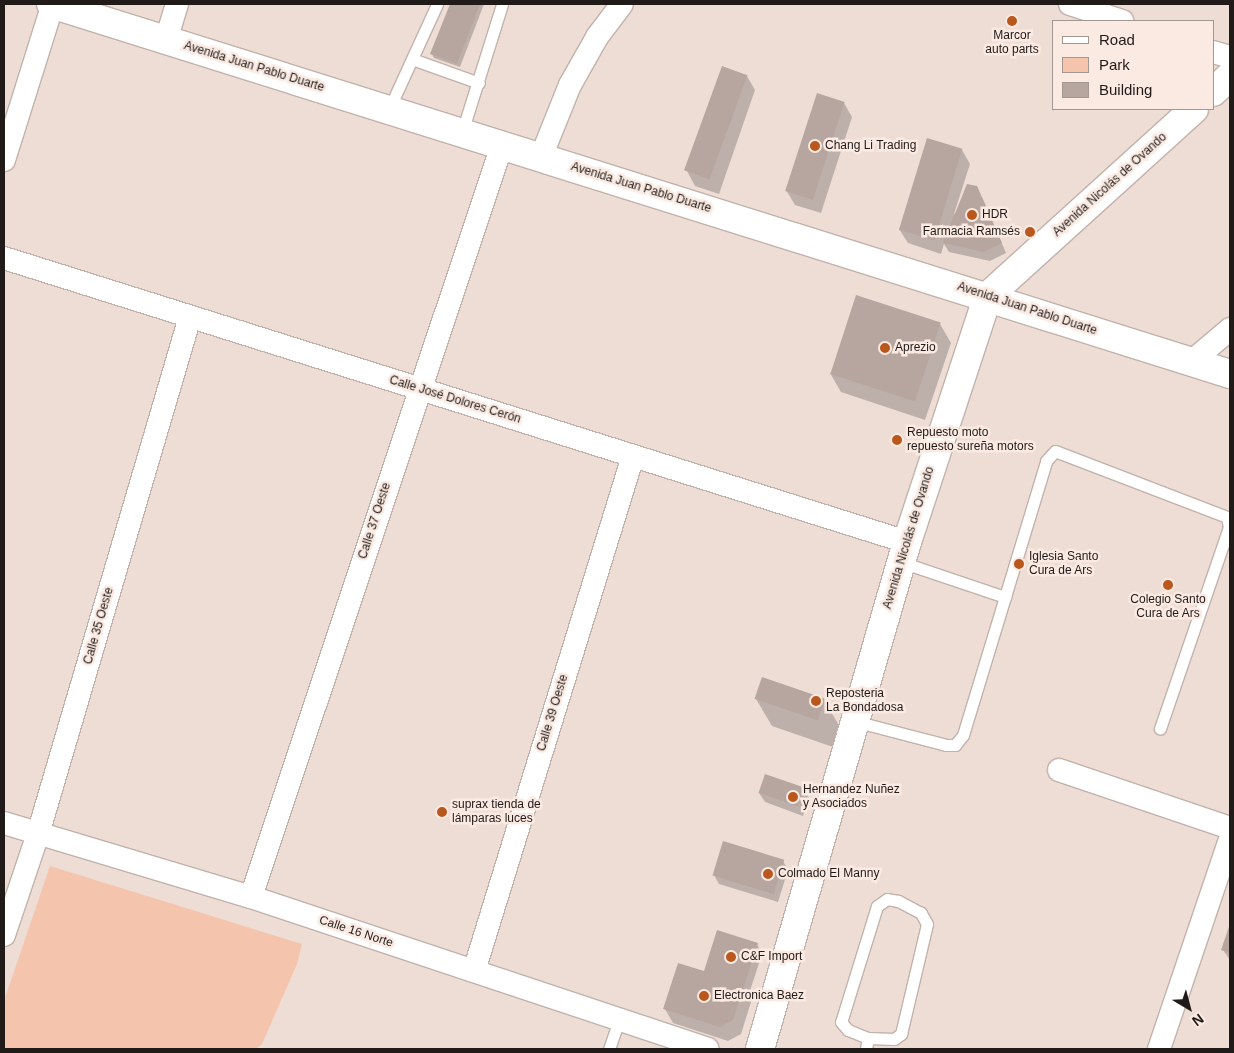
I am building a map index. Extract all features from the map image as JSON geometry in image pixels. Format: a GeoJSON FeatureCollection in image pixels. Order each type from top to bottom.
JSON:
{"type":"FeatureCollection","features":[{"type":"Feature","properties":{"kind":"main road","name":"Avenida Juan Pablo Duarte"},"geometry":{"type":"LineString","coordinates":[[52,4],[988,296],[1230,374]]}},
{"type":"Feature","properties":{"kind":"main road"},"geometry":{"type":"LineString","coordinates":[[1214,91],[1230,76]]}},
{"type":"Feature","properties":{"kind":"main road","name":"Avenida Nicolás de Ovando"},"geometry":{"type":"LineString","coordinates":[[760,1049],[904,552],[988,296],[1193,110]]}},
{"type":"Feature","properties":{"kind":"street"},"geometry":{"type":"LineString","coordinates":[[4,160],[9,128],[52,4]]}},
{"type":"Feature","properties":{"kind":"street"},"geometry":{"type":"LineString","coordinates":[[166,40],[176,4]]}},
{"type":"Feature","properties":{"kind":"street"},"geometry":{"type":"LineString","coordinates":[[542,157],[570,85],[598,37],[622,4]]}},
{"type":"Feature","properties":{"kind":"street"},"geometry":{"type":"LineString","coordinates":[[1070,4],[1119,20]]}},
{"type":"Feature","properties":{"kind":"street"},"geometry":{"type":"LineString","coordinates":[[1214,52],[1230,57]]}},
{"type":"Feature","properties":{"kind":"street","name":"Calle 37 Oeste"},"geometry":{"type":"LineString","coordinates":[[251,897],[418,388],[502,145]]}},
{"type":"Feature","properties":{"kind":"street","name":"Calle José Dolores Cerón"},"geometry":{"type":"LineString","coordinates":[[4,258],[632,456],[904,552]]}},
{"type":"Feature","properties":{"kind":"street","name":"Calle 35 Oeste"},"geometry":{"type":"LineString","coordinates":[[4,934],[38,834],[190,317]]}},
{"type":"Feature","properties":{"kind":"street"},"geometry":{"type":"LineString","coordinates":[[1192,362],[1230,329]]}},
{"type":"Feature","properties":{"kind":"street","name":"Calle 39 Oeste"},"geometry":{"type":"LineString","coordinates":[[474,971],[632,456]]}},
{"type":"Feature","properties":{"kind":"street"},"geometry":{"type":"LineString","coordinates":[[1059,770],[1230,828]]}},
{"type":"Feature","properties":{"kind":"street","name":"Calle 16 Norte"},"geometry":{"type":"LineString","coordinates":[[4,823],[251,897],[707,1049]]}},
{"type":"Feature","properties":{"kind":"street"},"geometry":{"type":"LineString","coordinates":[[1159,1049],[1230,839]]}},
{"type":"Feature","properties":{"kind":"lane"},"geometry":{"type":"LineString","coordinates":[[389,109],[437,4]]}},
{"type":"Feature","properties":{"kind":"lane"},"geometry":{"type":"LineString","coordinates":[[462,132],[479,84],[502,4]]}},
{"type":"Feature","properties":{"kind":"lane"},"geometry":{"type":"LineString","coordinates":[[412,59],[479,84]]}},
{"type":"Feature","properties":{"kind":"lane"},"geometry":{"type":"LineString","coordinates":[[854,721],[955,745],[963,735],[1046,461],[1055,451],[1227,517],[1229,527],[1160,729]]}},
{"type":"Feature","properties":{"kind":"lane"},"geometry":{"type":"LineString","coordinates":[[904,552],[1005,597]]}},
{"type":"Feature","properties":{"kind":"lane"},"geometry":{"type":"LineString","coordinates":[[887,900],[898,901],[921,913],[927,924],[901,1034],[894,1039],[867,1044],[848,1030],[842,1022],[877,906],[887,900]]}},
{"type":"Feature","properties":{"kind":"lane"},"geometry":{"type":"LineString","coordinates":[[610,1049],[619,1020]]}},
{"type":"Feature","properties":{"kind":"green space"},"geometry":{"type":"Polygon","coordinates":[[[50,866],[302,944],[297,964],[262,1044],[256,1049],[4,1049],[4,1001],[50,866]]]}},
{"type":"Feature","properties":{"kind":"building"},"geometry":{"type":"Polygon","coordinates":[[[450,4],[480,4],[457,64],[430,54],[450,4]]]}},
{"type":"Feature","properties":{"kind":"building"},"geometry":{"type":"Polygon","coordinates":[[[722,66],[747,75],[709,180],[684,170],[722,66]]]}},
{"type":"Feature","properties":{"kind":"building","name":"Chang Li Trading"},"geometry":{"type":"Polygon","coordinates":[[[817,93],[845,102],[813,200],[785,191],[817,93]]]}},
{"type":"Feature","properties":{"kind":"building"},"geometry":{"type":"Polygon","coordinates":[[[927,138],[962,149],[934,241],[899,230],[927,138]]]}},
{"type":"Feature","properties":{"kind":"building","name":"HDR"},"geometry":{"type":"Polygon","coordinates":[[[967,184],[977,186],[1002,243],[984,252],[943,243],[967,184]]]}},
{"type":"Feature","properties":{"kind":"building","name":"Aprezio"},"geometry":{"type":"Polygon","coordinates":[[[856,295],[941,323],[915,401],[830,374],[856,295]]]}},
{"type":"Feature","properties":{"kind":"building"},"geometry":{"type":"Polygon","coordinates":[[[762,677],[825,699],[818,721],[755,699],[762,677]]]}},
{"type":"Feature","properties":{"kind":"building"},"geometry":{"type":"Polygon","coordinates":[[[765,774],[805,788],[798,807],[758,793],[765,774]]]}},
{"type":"Feature","properties":{"kind":"building"},"geometry":{"type":"Polygon","coordinates":[[[723,841],[784,860],[774,894],[712,875],[723,841]]]}},
{"type":"Feature","properties":{"kind":"building"},"geometry":{"type":"Polygon","coordinates":[[[1230,924],[1230,953],[1221,950],[1230,924]]]}},
{"type":"Feature","properties":{"kind":"building","name":"Electronica Baez"},"geometry":{"type":"Polygon","coordinates":[[[717,930],[758,943],[733,1020],[720,1027],[663,1009],[678,963],[704,971],[717,930]]]}},
{"type":"Feature","properties":{"kind":"place","name":"Marcor auto parts"},"geometry":{"type":"Point","coordinates":[1012,21]}},
{"type":"Feature","properties":{"kind":"place","name":"Chang Li Trading"},"geometry":{"type":"Point","coordinates":[815,146]}},
{"type":"Feature","properties":{"kind":"place","name":"HDR"},"geometry":{"type":"Point","coordinates":[972,215]}},
{"type":"Feature","properties":{"kind":"place","name":"Farmacia Ramsés"},"geometry":{"type":"Point","coordinates":[1030,232]}},
{"type":"Feature","properties":{"kind":"place","name":"Aprezio"},"geometry":{"type":"Point","coordinates":[885,348]}},
{"type":"Feature","properties":{"kind":"place","name":"Repuesto moto repuesto sureña motors"},"geometry":{"type":"Point","coordinates":[897,440]}},
{"type":"Feature","properties":{"kind":"place","name":"Iglesia Santo Cura de Ars"},"geometry":{"type":"Point","coordinates":[1019,564]}},
{"type":"Feature","properties":{"kind":"place","name":"Colegio Santo Cura de Ars"},"geometry":{"type":"Point","coordinates":[1168,585]}},
{"type":"Feature","properties":{"kind":"place","name":"Reposteria La Bondadosa"},"geometry":{"type":"Point","coordinates":[816,701]}},
{"type":"Feature","properties":{"kind":"place","name":"Hernandez Nuñez y Asociados"},"geometry":{"type":"Point","coordinates":[793,797]}},
{"type":"Feature","properties":{"kind":"place","name":"suprax tienda de lámparas luces"},"geometry":{"type":"Point","coordinates":[442,812]}},
{"type":"Feature","properties":{"kind":"place","name":"Colmado El Manny"},"geometry":{"type":"Point","coordinates":[768,874]}},
{"type":"Feature","properties":{"kind":"place","name":"C&F Import"},"geometry":{"type":"Point","coordinates":[731,957]}},
{"type":"Feature","properties":{"kind":"place","name":"Electronica Baez"},"geometry":{"type":"Point","coordinates":[704,996]}}]}
